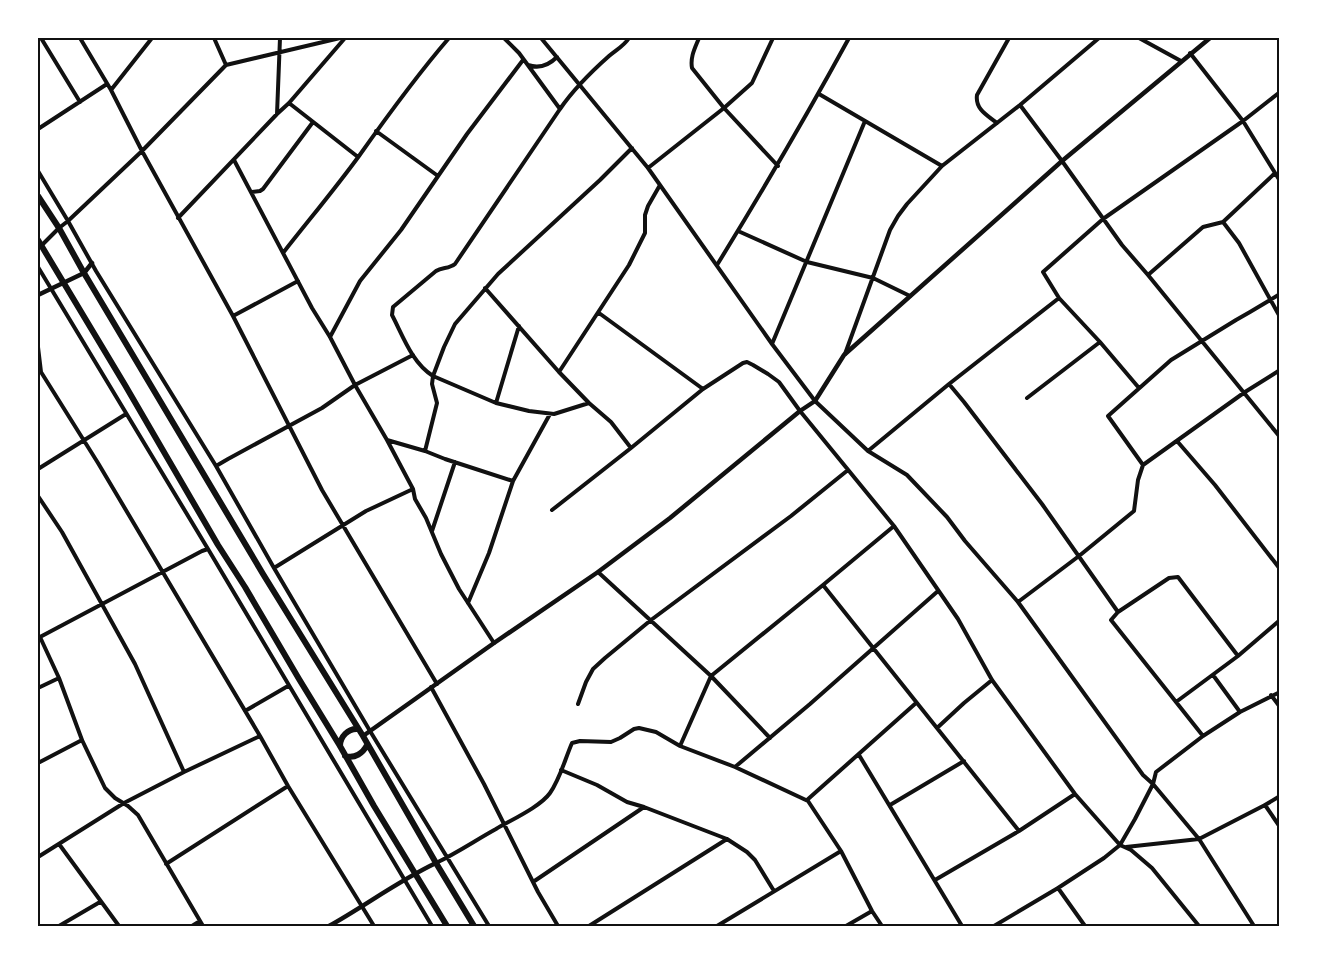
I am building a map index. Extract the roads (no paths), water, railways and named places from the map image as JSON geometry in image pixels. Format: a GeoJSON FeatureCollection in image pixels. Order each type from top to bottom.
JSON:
{"type":"FeatureCollection","features":[{"type":"Feature","properties":{"kind":"highway"},"geometry":{"type":"LineString","coordinates":[[38,196],[59,228],[263,574],[363,736],[474,926]]}},
{"type":"Feature","properties":{"kind":"highway"},"geometry":{"type":"LineString","coordinates":[[39,243],[340,746],[414,874],[447,926]]}},
{"type":"Feature","properties":{"kind":"highway"},"geometry":{"type":"LineString","coordinates":[[340,746],[341,739],[345,734],[354,728],[358,729]]}},
{"type":"Feature","properties":{"kind":"highway"},"geometry":{"type":"LineString","coordinates":[[345,756],[357,756],[367,745]]}},
{"type":"Feature","properties":{"kind":"street"},"geometry":{"type":"LineString","coordinates":[[41,38],[80,102]]}},
{"type":"Feature","properties":{"kind":"street"},"geometry":{"type":"LineString","coordinates":[[80,38],[111,90],[178,218],[233,316],[322,490],[437,684]]}},
{"type":"Feature","properties":{"kind":"street"},"geometry":{"type":"LineString","coordinates":[[111,90],[152,38]]}},
{"type":"Feature","properties":{"kind":"street"},"geometry":{"type":"LineString","coordinates":[[214,38],[226,65]]}},
{"type":"Feature","properties":{"kind":"street"},"geometry":{"type":"LineString","coordinates":[[277,114],[280,38]]}},
{"type":"Feature","properties":{"kind":"street"},"geometry":{"type":"LineString","coordinates":[[39,243],[68,221],[142,151],[226,65],[340,38]]}},
{"type":"Feature","properties":{"kind":"street"},"geometry":{"type":"LineString","coordinates":[[178,218],[288,103],[345,38]]}},
{"type":"Feature","properties":{"kind":"street"},"geometry":{"type":"LineString","coordinates":[[284,253],[429,61],[450,38]]}},
{"type":"Feature","properties":{"kind":"street"},"geometry":{"type":"LineString","coordinates":[[504,38],[519,53],[560,110]]}},
{"type":"Feature","properties":{"kind":"street"},"geometry":{"type":"LineString","coordinates":[[541,38],[648,168],[772,344],[815,400],[868,451],[907,475],[947,516],[965,541],[1018,602],[1143,775],[1153,784],[1199,839],[1254,926]]}},
{"type":"Feature","properties":{"kind":"street"},"geometry":{"type":"LineString","coordinates":[[589,403],[550,414],[496,402],[433,376],[424,371],[418,363],[392,315],[394,307],[436,271],[454,264],[560,110],[580,86],[629,38]]}},
{"type":"Feature","properties":{"kind":"street"},"geometry":{"type":"LineString","coordinates":[[699,38],[692,56],[692,68],[724,108],[778,166]]}},
{"type":"Feature","properties":{"kind":"street"},"geometry":{"type":"LineString","coordinates":[[648,168],[724,108],[752,83],[773,38]]}},
{"type":"Feature","properties":{"kind":"street"},"geometry":{"type":"LineString","coordinates":[[717,265],[778,166],[849,38]]}},
{"type":"Feature","properties":{"kind":"street"},"geometry":{"type":"LineString","coordinates":[[997,123],[982,112],[977,106],[976,100],[1007,38]]}},
{"type":"Feature","properties":{"kind":"street"},"geometry":{"type":"LineString","coordinates":[[363,736],[598,572],[670,518],[815,400],[844,355],[894,222],[907,204],[942,166],[1020,105],[1099,38]]}},
{"type":"Feature","properties":{"kind":"street"},"geometry":{"type":"LineString","coordinates":[[1139,38],[1181,61]]}},
{"type":"Feature","properties":{"kind":"street"},"geometry":{"type":"LineString","coordinates":[[844,355],[1062,161],[1210,38]]}},
{"type":"Feature","properties":{"kind":"street"},"geometry":{"type":"LineString","coordinates":[[1190,53],[1243,122],[1280,181]]}},
{"type":"Feature","properties":{"kind":"street"},"geometry":{"type":"LineString","coordinates":[[525,62],[533,67],[539,67],[550,63],[557,57]]}},
{"type":"Feature","properties":{"kind":"street"},"geometry":{"type":"LineString","coordinates":[[330,337],[360,281],[394,240],[467,134],[525,62]]}},
{"type":"Feature","properties":{"kind":"street"},"geometry":{"type":"LineString","coordinates":[[38,129],[107,84]]}},
{"type":"Feature","properties":{"kind":"street"},"geometry":{"type":"LineString","coordinates":[[1139,388],[1059,298],[1043,272],[1103,219],[1243,122],[1280,92]]}},
{"type":"Feature","properties":{"kind":"street"},"geometry":{"type":"LineString","coordinates":[[819,94],[942,166]]}},
{"type":"Feature","properties":{"kind":"street"},"geometry":{"type":"LineString","coordinates":[[288,103],[358,157]]}},
{"type":"Feature","properties":{"kind":"street"},"geometry":{"type":"LineString","coordinates":[[1020,105],[1122,245],[1245,392],[1280,437]]}},
{"type":"Feature","properties":{"kind":"street"},"geometry":{"type":"LineString","coordinates":[[772,344],[865,121]]}},
{"type":"Feature","properties":{"kind":"street"},"geometry":{"type":"LineString","coordinates":[[252,192],[263,189],[313,122]]}},
{"type":"Feature","properties":{"kind":"street"},"geometry":{"type":"LineString","coordinates":[[376,131],[438,176]]}},
{"type":"Feature","properties":{"kind":"street"},"geometry":{"type":"LineString","coordinates":[[425,451],[437,403],[432,384],[433,376],[455,324],[498,274],[608,173],[632,148]]}},
{"type":"Feature","properties":{"kind":"street"},"geometry":{"type":"LineString","coordinates":[[234,160],[298,281],[388,440],[459,589],[494,643]]}},
{"type":"Feature","properties":{"kind":"street"},"geometry":{"type":"LineString","coordinates":[[38,171],[92,264],[216,466],[370,731],[488,926]]}},
{"type":"Feature","properties":{"kind":"street"},"geometry":{"type":"LineString","coordinates":[[1148,275],[1203,227],[1223,222],[1274,174]]}},
{"type":"Feature","properties":{"kind":"street"},"geometry":{"type":"LineString","coordinates":[[559,372],[629,266],[644,236],[646,212],[660,185]]}},
{"type":"Feature","properties":{"kind":"street"},"geometry":{"type":"LineString","coordinates":[[1223,222],[1239,243],[1280,317]]}},
{"type":"Feature","properties":{"kind":"street"},"geometry":{"type":"LineString","coordinates":[[738,232],[807,262],[873,278],[910,296]]}},
{"type":"Feature","properties":{"kind":"street"},"geometry":{"type":"LineString","coordinates":[[38,295],[84,273],[92,264]]}},
{"type":"Feature","properties":{"kind":"street"},"geometry":{"type":"LineString","coordinates":[[38,267],[432,926]]}},
{"type":"Feature","properties":{"kind":"street"},"geometry":{"type":"LineString","coordinates":[[233,316],[298,281]]}},
{"type":"Feature","properties":{"kind":"street"},"geometry":{"type":"LineString","coordinates":[[485,288],[559,372],[610,422],[631,448]]}},
{"type":"Feature","properties":{"kind":"street"},"geometry":{"type":"LineString","coordinates":[[1143,465],[1108,416],[1171,360],[1280,294]]}},
{"type":"Feature","properties":{"kind":"street"},"geometry":{"type":"LineString","coordinates":[[868,451],[949,384],[1059,298]]}},
{"type":"Feature","properties":{"kind":"street"},"geometry":{"type":"LineString","coordinates":[[599,313],[703,389]]}},
{"type":"Feature","properties":{"kind":"street"},"geometry":{"type":"LineString","coordinates":[[496,402],[519,326]]}},
{"type":"Feature","properties":{"kind":"street"},"geometry":{"type":"LineString","coordinates":[[1026,398],[1100,342]]}},
{"type":"Feature","properties":{"kind":"street"},"geometry":{"type":"LineString","coordinates":[[38,347],[39,373],[84,440],[288,786],[374,926]]}},
{"type":"Feature","properties":{"kind":"street"},"geometry":{"type":"LineString","coordinates":[[216,466],[322,408],[389,366],[413,355]]}},
{"type":"Feature","properties":{"kind":"street"},"geometry":{"type":"LineString","coordinates":[[552,510],[703,389],[744,363],[747,362],[768,374],[779,382],[800,411],[894,526],[958,619],[992,680],[1075,794],[1120,845],[1141,858],[1152,868],[1199,926]]}},
{"type":"Feature","properties":{"kind":"street"},"geometry":{"type":"LineString","coordinates":[[1018,602],[1134,511],[1138,480],[1143,465],[1245,392],[1280,370]]}},
{"type":"Feature","properties":{"kind":"street"},"geometry":{"type":"LineString","coordinates":[[949,384],[1030,488],[1118,612]]}},
{"type":"Feature","properties":{"kind":"street"},"geometry":{"type":"LineString","coordinates":[[38,469],[126,414]]}},
{"type":"Feature","properties":{"kind":"street"},"geometry":{"type":"LineString","coordinates":[[468,603],[489,552],[513,481],[550,414]]}},
{"type":"Feature","properties":{"kind":"street"},"geometry":{"type":"LineString","coordinates":[[388,440],[513,481]]}},
{"type":"Feature","properties":{"kind":"street"},"geometry":{"type":"LineString","coordinates":[[1177,441],[1215,485],[1280,569]]}},
{"type":"Feature","properties":{"kind":"street"},"geometry":{"type":"LineString","coordinates":[[432,531],[455,462]]}},
{"type":"Feature","properties":{"kind":"street"},"geometry":{"type":"LineString","coordinates":[[578,704],[593,669],[651,620],[791,516],[848,470]]}},
{"type":"Feature","properties":{"kind":"street"},"geometry":{"type":"LineString","coordinates":[[274,568],[366,511],[413,489]]}},
{"type":"Feature","properties":{"kind":"street"},"geometry":{"type":"LineString","coordinates":[[38,496],[56,522],[135,664],[184,772]]}},
{"type":"Feature","properties":{"kind":"street"},"geometry":{"type":"LineString","coordinates":[[680,746],[712,676],[894,526]]}},
{"type":"Feature","properties":{"kind":"street"},"geometry":{"type":"LineString","coordinates":[[203,926],[138,815],[105,788],[82,740],[59,678],[39,636],[208,549]]}},
{"type":"Feature","properties":{"kind":"street"},"geometry":{"type":"LineString","coordinates":[[598,572],[712,676],[770,738]]}},
{"type":"Feature","properties":{"kind":"street"},"geometry":{"type":"LineString","coordinates":[[1203,736],[1112,620],[1118,612],[1169,578],[1178,577],[1238,656]]}},
{"type":"Feature","properties":{"kind":"street"},"geometry":{"type":"LineString","coordinates":[[823,585],[1019,831]]}},
{"type":"Feature","properties":{"kind":"street"},"geometry":{"type":"LineString","coordinates":[[735,767],[938,591]]}},
{"type":"Feature","properties":{"kind":"street"},"geometry":{"type":"LineString","coordinates":[[1176,702],[1238,656],[1280,620]]}},
{"type":"Feature","properties":{"kind":"street"},"geometry":{"type":"LineString","coordinates":[[1213,675],[1240,712]]}},
{"type":"Feature","properties":{"kind":"street"},"geometry":{"type":"LineString","coordinates":[[38,688],[59,678]]}},
{"type":"Feature","properties":{"kind":"street"},"geometry":{"type":"LineString","coordinates":[[936,728],[992,680]]}},
{"type":"Feature","properties":{"kind":"street"},"geometry":{"type":"LineString","coordinates":[[245,711],[288,686]]}},
{"type":"Feature","properties":{"kind":"street"},"geometry":{"type":"LineString","coordinates":[[432,687],[533,882],[558,926]]}},
{"type":"Feature","properties":{"kind":"street"},"geometry":{"type":"LineString","coordinates":[[994,926],[1002,925],[1104,858],[1120,845],[1153,784],[1156,772],[1203,736],[1240,712],[1280,692]]}},
{"type":"Feature","properties":{"kind":"street"},"geometry":{"type":"LineString","coordinates":[[1272,695],[1280,708]]}},
{"type":"Feature","properties":{"kind":"street"},"geometry":{"type":"LineString","coordinates":[[807,800],[916,703]]}},
{"type":"Feature","properties":{"kind":"street"},"geometry":{"type":"LineString","coordinates":[[329,926],[414,874],[447,858],[546,798],[572,744],[580,741],[611,742],[639,728],[656,732],[680,746],[735,767],[807,800],[841,852],[882,926]]}},
{"type":"Feature","properties":{"kind":"street"},"geometry":{"type":"LineString","coordinates":[[38,857],[124,803],[260,736]]}},
{"type":"Feature","properties":{"kind":"street"},"geometry":{"type":"LineString","coordinates":[[38,762],[82,740]]}},
{"type":"Feature","properties":{"kind":"street"},"geometry":{"type":"LineString","coordinates":[[859,755],[962,926]]}},
{"type":"Feature","properties":{"kind":"street"},"geometry":{"type":"LineString","coordinates":[[890,805],[964,761]]}},
{"type":"Feature","properties":{"kind":"street"},"geometry":{"type":"LineString","coordinates":[[561,770],[597,785],[627,802],[727,839],[747,852],[755,860],[774,891]]}},
{"type":"Feature","properties":{"kind":"street"},"geometry":{"type":"LineString","coordinates":[[166,864],[288,786]]}},
{"type":"Feature","properties":{"kind":"street"},"geometry":{"type":"LineString","coordinates":[[935,880],[1019,831],[1075,794]]}},
{"type":"Feature","properties":{"kind":"street"},"geometry":{"type":"LineString","coordinates":[[1125,847],[1199,839],[1280,796]]}},
{"type":"Feature","properties":{"kind":"street"},"geometry":{"type":"LineString","coordinates":[[1265,805],[1280,826]]}},
{"type":"Feature","properties":{"kind":"street"},"geometry":{"type":"LineString","coordinates":[[533,882],[644,808]]}},
{"type":"Feature","properties":{"kind":"street"},"geometry":{"type":"LineString","coordinates":[[588,926],[727,839]]}},
{"type":"Feature","properties":{"kind":"street"},"geometry":{"type":"LineString","coordinates":[[59,844],[119,926]]}},
{"type":"Feature","properties":{"kind":"street"},"geometry":{"type":"LineString","coordinates":[[717,926],[841,852]]}},
{"type":"Feature","properties":{"kind":"street"},"geometry":{"type":"LineString","coordinates":[[1058,888],[1086,926]]}},
{"type":"Feature","properties":{"kind":"street"},"geometry":{"type":"LineString","coordinates":[[59,926],[100,902]]}},
{"type":"Feature","properties":{"kind":"street"},"geometry":{"type":"LineString","coordinates":[[846,926],[872,911]]}},
{"type":"Feature","properties":{"kind":"street"},"geometry":{"type":"LineString","coordinates":[[192,926],[200,921]]}}]}
